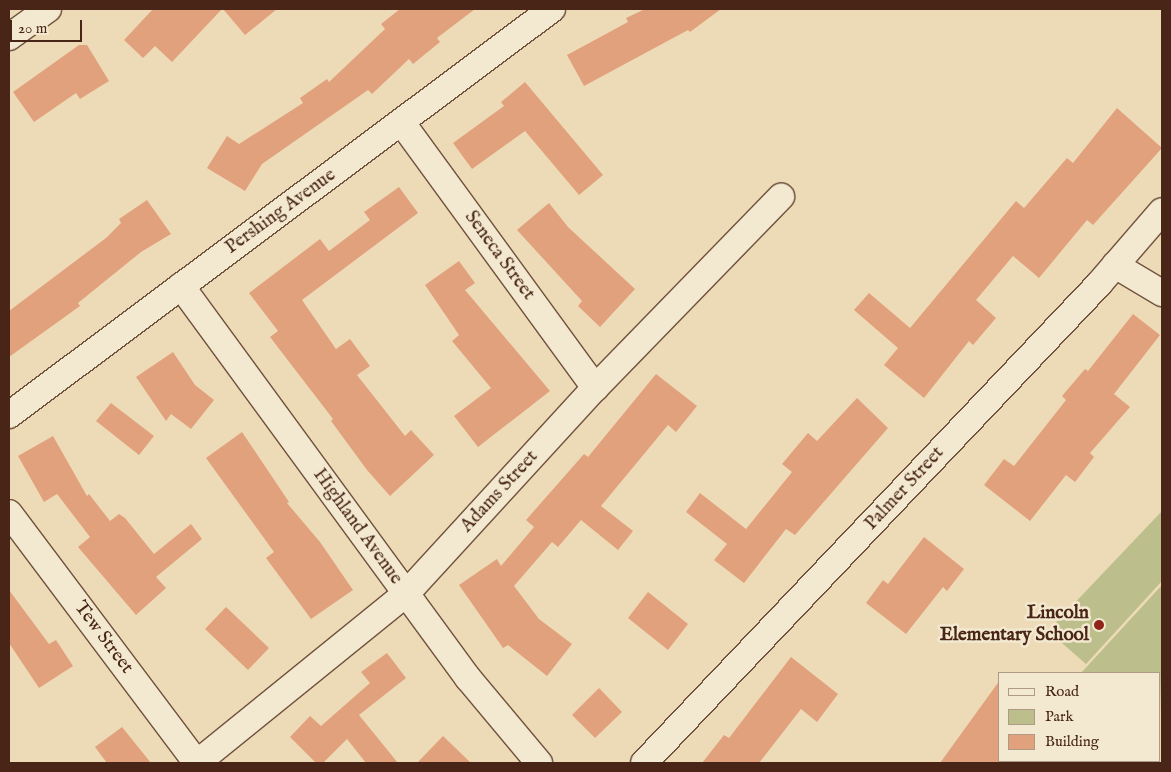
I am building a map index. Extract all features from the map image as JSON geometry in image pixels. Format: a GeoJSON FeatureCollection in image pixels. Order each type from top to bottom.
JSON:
{"type":"FeatureCollection","features":[{"type":"Feature","properties":{"kind":"street"},"geometry":{"type":"LineString","coordinates":[[9,38],[48,9]]}},
{"type":"Feature","properties":{"kind":"street","name":"Pershing Avenue"},"geometry":{"type":"LineString","coordinates":[[9,415],[402,124],[552,9]]}},
{"type":"Feature","properties":{"kind":"street","name":"Seneca Street"},"geometry":{"type":"LineString","coordinates":[[402,124],[595,388]]}},
{"type":"Feature","properties":{"kind":"street","name":"Adams Street"},"geometry":{"type":"LineString","coordinates":[[197,763],[406,594],[595,388],[781,196]]}},
{"type":"Feature","properties":{"kind":"street","name":"Palmer Street"},"geometry":{"type":"LineString","coordinates":[[644,763],[1115,265],[1162,211]]}},
{"type":"Feature","properties":{"kind":"street"},"geometry":{"type":"LineString","coordinates":[[1115,265],[1162,293]]}},
{"type":"Feature","properties":{"kind":"street","name":"Highland Avenue"},"geometry":{"type":"LineString","coordinates":[[181,286],[491,708],[539,763]]}},
{"type":"Feature","properties":{"kind":"street","name":"Tew Street"},"geometry":{"type":"LineString","coordinates":[[9,513],[197,763]]}},
{"type":"Feature","properties":{"kind":"green space"},"geometry":{"type":"Polygon","coordinates":[[[1162,511],[1162,581],[1086,664],[1048,631],[1162,511]]]}},
{"type":"Feature","properties":{"kind":"green space"},"geometry":{"type":"Polygon","coordinates":[[[1162,585],[1162,759],[1161,672],[1082,672],[1162,585]]]}},
{"type":"Feature","properties":{"kind":"building"},"geometry":{"type":"Polygon","coordinates":[[[153,9],[222,9],[172,62],[155,46],[143,58],[124,40],[153,9]]]}},
{"type":"Feature","properties":{"kind":"building"},"geometry":{"type":"Polygon","coordinates":[[[223,9],[277,9],[245,35],[223,9]]]}},
{"type":"Feature","properties":{"kind":"building"},"geometry":{"type":"Polygon","coordinates":[[[400,9],[475,9],[437,38],[440,42],[413,64],[409,59],[372,94],[368,90],[262,164],[245,191],[207,168],[227,136],[239,144],[303,103],[300,98],[327,79],[329,82],[385,29],[381,24],[400,9]]]}},
{"type":"Feature","properties":{"kind":"building"},"geometry":{"type":"Polygon","coordinates":[[[645,9],[721,9],[690,32],[688,30],[584,86],[567,55],[628,22],[626,18],[645,9]]]}},
{"type":"Feature","properties":{"kind":"building"},"geometry":{"type":"Polygon","coordinates":[[[79,45],[87,45],[109,81],[80,99],[76,93],[34,122],[13,92],[79,45]]]}},
{"type":"Feature","properties":{"kind":"building"},"geometry":{"type":"Polygon","coordinates":[[[525,82],[603,175],[579,195],[525,131],[472,169],[453,143],[504,106],[501,102],[525,82]]]}},
{"type":"Feature","properties":{"kind":"building"},"geometry":{"type":"Polygon","coordinates":[[[1117,108],[1162,148],[1093,225],[1087,220],[1039,278],[1013,256],[976,300],[996,318],[973,345],[969,341],[924,398],[884,365],[898,348],[854,310],[869,293],[910,328],[1016,201],[1024,208],[1067,158],[1073,163],[1117,108]]]}},
{"type":"Feature","properties":{"kind":"building"},"geometry":{"type":"Polygon","coordinates":[[[399,187],[418,213],[302,300],[336,349],[350,339],[370,366],[357,375],[405,436],[411,430],[434,455],[390,496],[367,470],[331,421],[333,419],[270,337],[278,331],[249,293],[320,239],[329,251],[370,220],[364,212],[399,187]]]}},
{"type":"Feature","properties":{"kind":"building"},"geometry":{"type":"Polygon","coordinates":[[[147,200],[171,234],[141,252],[78,303],[80,306],[9,357],[9,311],[106,238],[121,223],[119,219],[147,200]]]}},
{"type":"Feature","properties":{"kind":"building"},"geometry":{"type":"Polygon","coordinates":[[[549,203],[568,227],[635,289],[600,327],[578,306],[582,301],[517,230],[549,203]]]}},
{"type":"Feature","properties":{"kind":"building"},"geometry":{"type":"Polygon","coordinates":[[[459,261],[475,283],[465,290],[550,391],[478,447],[454,416],[491,388],[452,341],[459,335],[425,285],[459,261]]]}},
{"type":"Feature","properties":{"kind":"building"},"geometry":{"type":"Polygon","coordinates":[[[1133,314],[1160,335],[1114,394],[1130,407],[1090,453],[1094,457],[1075,482],[1066,475],[1030,521],[984,485],[1004,459],[1014,466],[1066,400],[1062,396],[1085,369],[1088,371],[1133,314]]]}},
{"type":"Feature","properties":{"kind":"building"},"geometry":{"type":"Polygon","coordinates":[[[173,352],[195,385],[214,400],[191,429],[171,414],[166,421],[136,377],[173,352]]]}},
{"type":"Feature","properties":{"kind":"building"},"geometry":{"type":"Polygon","coordinates":[[[656,374],[697,406],[676,432],[668,425],[601,506],[633,531],[618,550],[581,520],[558,547],[552,542],[514,586],[539,619],[572,644],[547,676],[508,645],[503,648],[459,585],[497,559],[501,566],[534,527],[526,520],[584,454],[588,457],[656,374]]]}},
{"type":"Feature","properties":{"kind":"building"},"geometry":{"type":"Polygon","coordinates":[[[857,398],[888,428],[795,535],[786,529],[744,583],[714,560],[727,544],[686,512],[700,493],[746,529],[792,472],[782,464],[808,433],[817,441],[857,398]]]}},
{"type":"Feature","properties":{"kind":"building"},"geometry":{"type":"Polygon","coordinates":[[[111,403],[154,436],[139,455],[96,421],[111,403]]]}},
{"type":"Feature","properties":{"kind":"building"},"geometry":{"type":"Polygon","coordinates":[[[242,432],[289,502],[287,503],[320,542],[353,590],[311,619],[266,558],[274,552],[206,458],[242,432]]]}},
{"type":"Feature","properties":{"kind":"building"},"geometry":{"type":"Polygon","coordinates":[[[53,436],[87,496],[89,494],[110,521],[119,514],[125,518],[154,554],[191,524],[202,539],[156,577],[166,588],[136,615],[78,547],[90,537],[57,494],[44,502],[18,456],[53,436]]]}},
{"type":"Feature","properties":{"kind":"building"},"geometry":{"type":"Polygon","coordinates":[[[924,537],[964,569],[947,591],[943,587],[906,634],[866,603],[883,580],[888,584],[924,537]]]}},
{"type":"Feature","properties":{"kind":"building"},"geometry":{"type":"Polygon","coordinates":[[[9,590],[49,644],[56,640],[73,666],[39,688],[9,643],[9,590]]]}},
{"type":"Feature","properties":{"kind":"building"},"geometry":{"type":"Polygon","coordinates":[[[648,592],[688,624],[668,650],[628,618],[648,592]]]}},
{"type":"Feature","properties":{"kind":"building"},"geometry":{"type":"Polygon","coordinates":[[[226,607],[269,648],[248,670],[205,629],[226,607]]]}},
{"type":"Feature","properties":{"kind":"building"},"geometry":{"type":"Polygon","coordinates":[[[387,653],[406,678],[359,715],[398,763],[366,763],[347,739],[323,763],[316,763],[290,737],[310,716],[321,726],[370,683],[361,672],[387,653]]]}},
{"type":"Feature","properties":{"kind":"building"},"geometry":{"type":"Polygon","coordinates":[[[791,657],[838,694],[817,722],[801,709],[759,763],[702,763],[724,735],[729,738],[791,657]]]}},
{"type":"Feature","properties":{"kind":"building"},"geometry":{"type":"Polygon","coordinates":[[[998,683],[998,762],[1000,763],[940,763],[998,683]]]}},
{"type":"Feature","properties":{"kind":"building"},"geometry":{"type":"Polygon","coordinates":[[[599,688],[622,712],[595,738],[572,715],[599,688]]]}},
{"type":"Feature","properties":{"kind":"building"},"geometry":{"type":"Polygon","coordinates":[[[122,727],[151,763],[107,763],[95,747],[122,727]]]}},
{"type":"Feature","properties":{"kind":"building"},"geometry":{"type":"Polygon","coordinates":[[[443,736],[471,763],[417,763],[443,736]]]}},
{"type":"Feature","properties":{"kind":"place","name":"Lincoln Elementary School"},"geometry":{"type":"Point","coordinates":[1099,625]}}]}
